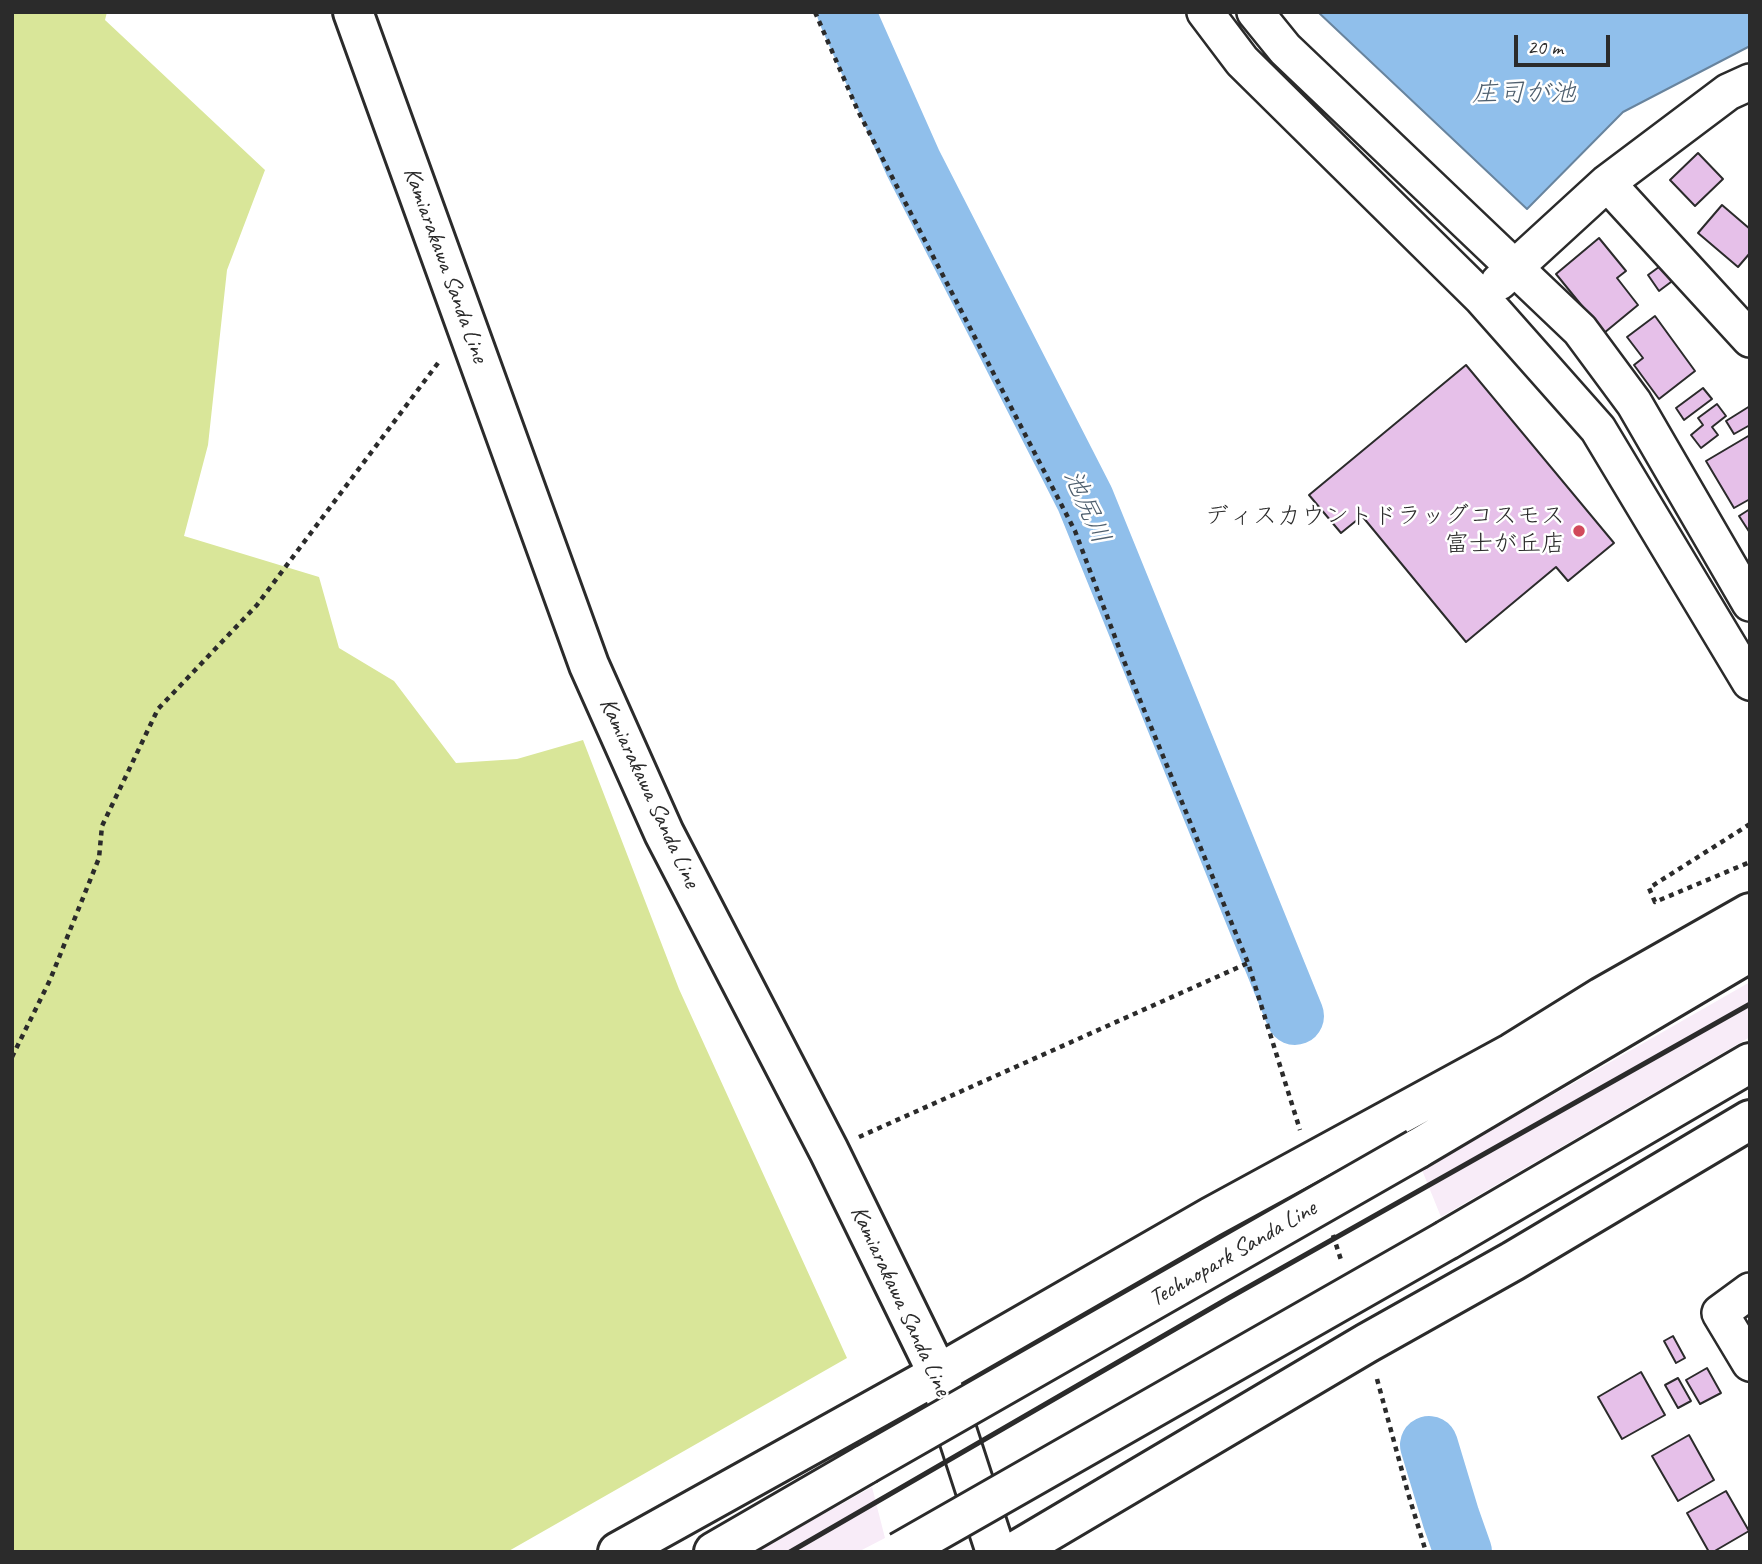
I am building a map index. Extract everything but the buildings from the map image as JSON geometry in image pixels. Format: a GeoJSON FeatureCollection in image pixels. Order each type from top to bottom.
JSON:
{"type":"FeatureCollection","features":[{"type":"Feature","properties":{"kind":"main road","name":"Kamiarakawa Sanda Line"},"geometry":{"type":"LineString","coordinates":[[353,12],[589,665],[664,833],[829,1151],[938,1374],[996,1552]]}},
{"type":"Feature","properties":{"kind":"main road"},"geometry":{"type":"LineString","coordinates":[[618,1552],[938,1374],[1210,1217],[1512,1053],[1602,997],[1750,913]]}},
{"type":"Feature","properties":{"kind":"main road","name":"Technopark Sanda Line"},"geometry":{"type":"LineString","coordinates":[[714,1552],[1416,1149],[1750,952]]}},
{"type":"Feature","properties":{"kind":"main road"},"geometry":{"type":"LineString","coordinates":[[900,1552],[1447,1240],[1750,1063]]}},
{"type":"Feature","properties":{"kind":"main road"},"geometry":{"type":"LineString","coordinates":[[1014,1552],[1750,1120]]}},
{"type":"Feature","properties":{"kind":"street"},"geometry":{"type":"LineString","coordinates":[[1205,12],[1242,61],[1481,297],[1598,429],[1750,682]]}},
{"type":"Feature","properties":{"kind":"street"},"geometry":{"type":"LineString","coordinates":[[1255,12],[1285,49],[1580,330],[1634,403],[1750,603]]}},
{"type":"Feature","properties":{"kind":"street"},"geometry":{"type":"LineString","coordinates":[[1481,297],[1606,183],[1728,92],[1750,82]]}},
{"type":"Feature","properties":{"kind":"street"},"geometry":{"type":"LineString","coordinates":[[1606,183],[1750,339]]}},
{"type":"Feature","properties":{"kind":"street"},"geometry":{"type":"LineString","coordinates":[[1750,1291],[1720,1313],[1750,1363]]}},
{"type":"Feature","properties":{"kind":"path"},"geometry":{"type":"LineString","coordinates":[[815,12],[858,111],[1075,531],[1124,661],[1248,963],[1311,1163]]}},
{"type":"Feature","properties":{"kind":"path"},"geometry":{"type":"LineString","coordinates":[[12,1058],[50,980],[99,858],[102,826],[158,709],[257,605],[467,324]]}},
{"type":"Feature","properties":{"kind":"path"},"geometry":{"type":"LineString","coordinates":[[1750,824],[1649,888],[1655,902],[1750,862]]}},
{"type":"Feature","properties":{"kind":"path"},"geometry":{"type":"LineString","coordinates":[[829,1151],[1248,963]]}},
{"type":"Feature","properties":{"kind":"path"},"geometry":{"type":"LineString","coordinates":[[1331,1227],[1343,1266]]}},
{"type":"Feature","properties":{"kind":"path"},"geometry":{"type":"LineString","coordinates":[[1367,1343],[1426,1552]]}},
{"type":"Feature","properties":{"kind":"shaded area"},"geometry":{"type":"Polygon","coordinates":[[[1750,982],[1750,1037],[1441,1217],[1422,1170],[1750,982]]]}},
{"type":"Feature","properties":{"kind":"shaded area"},"geometry":{"type":"Polygon","coordinates":[[[872,1487],[885,1538],[858,1552],[756,1552],[872,1487]]]}},
{"type":"Feature","properties":{"kind":"green space"},"geometry":{"type":"Polygon","coordinates":[[[12,12],[107,12],[105,20],[265,170],[227,270],[208,445],[184,536],[319,577],[339,648],[394,681],[456,763],[517,759],[583,740],[679,989],[847,1358],[507,1552],[12,1552],[12,12]]]}},
{"type":"Feature","properties":{"kind":"water","name":"庄司が池"},"geometry":{"type":"Polygon","coordinates":[[[1318,12],[1750,12],[1750,46],[1623,112],[1527,209],[1318,12]]]}},
{"type":"Feature","properties":{"kind":"waterway","name":"池尻川"},"geometry":{"type":"LineString","coordinates":[[846,12],[913,163],[1085,499],[1295,1016]]}},
{"type":"Feature","properties":{"kind":"waterway","name":"池尻川"},"geometry":{"type":"LineString","coordinates":[[1429,1445],[1463,1552]]}},
{"type":"Feature","properties":{"kind":"railway"},"geometry":{"type":"LineString","coordinates":[[790,1552],[1227,1299],[1750,1004]]}},
{"type":"Feature","properties":{"kind":"place","name":"ディスカウントドラッグコスモス 富士が丘店"},"geometry":{"type":"Point","coordinates":[1579,531]}}]}
